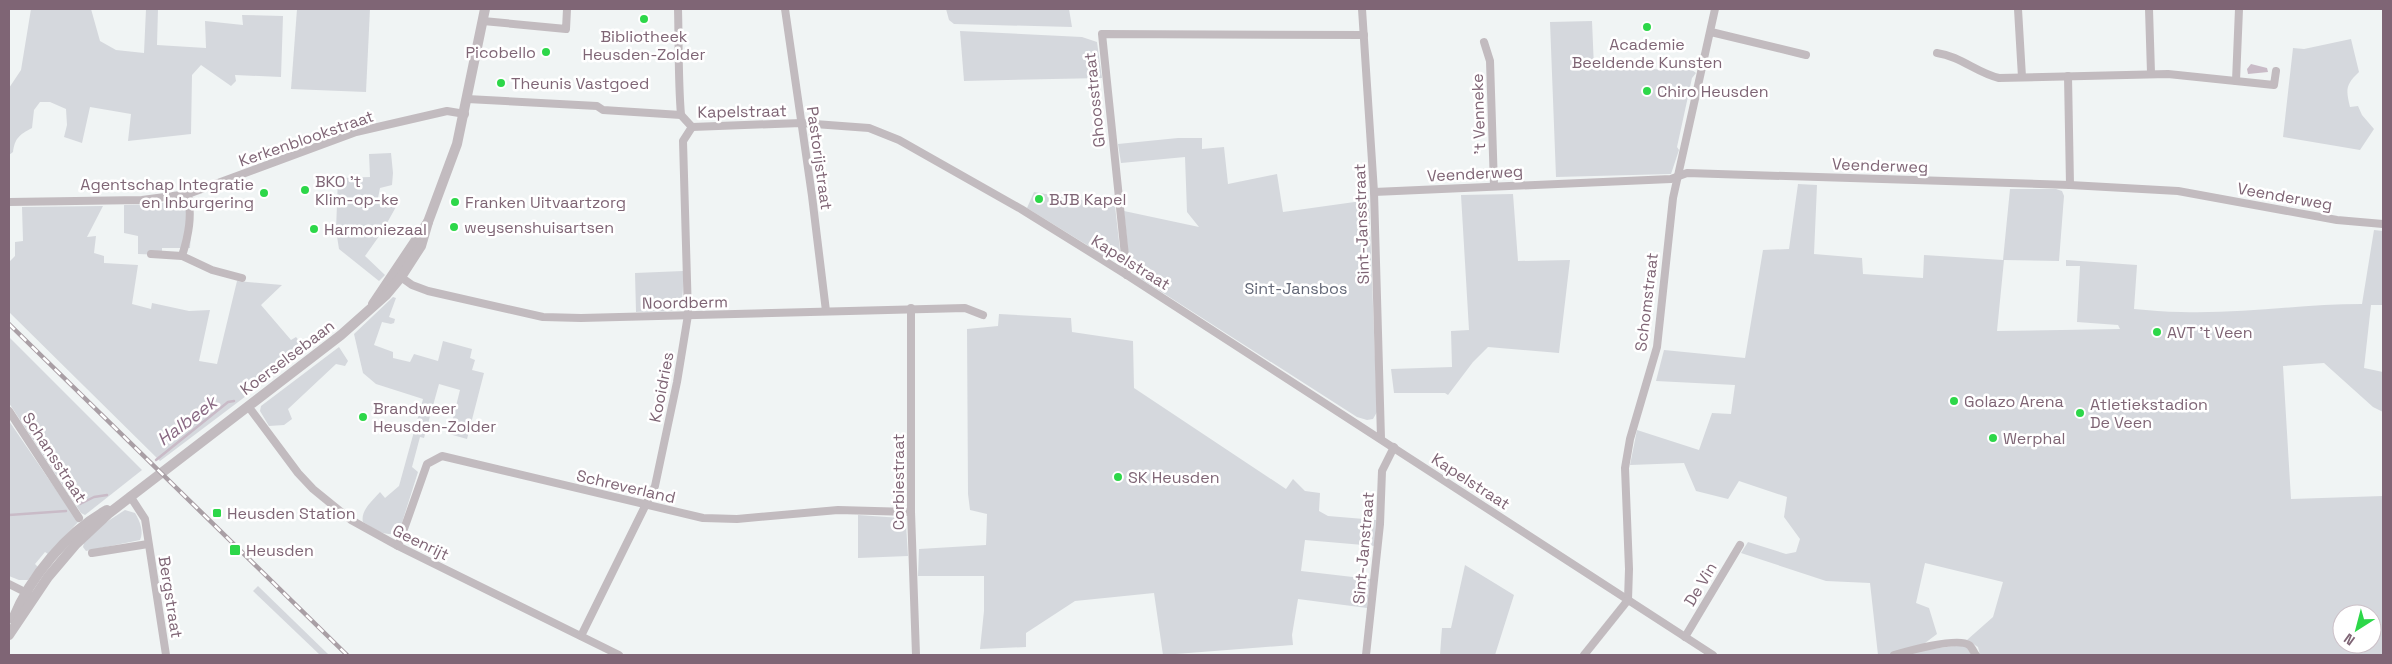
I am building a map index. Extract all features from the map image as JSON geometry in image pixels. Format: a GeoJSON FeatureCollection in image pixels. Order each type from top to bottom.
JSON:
{"type":"FeatureCollection","features":[{"type":"Feature","properties":{"kind":"street","name":"Koerselsebaan"},"geometry":{"type":"LineString","coordinates":[[9,629],[51,560],[78,531],[95,517],[126,499],[341,335],[372,306],[398,275],[421,230],[428,222],[443,187],[465,114],[485,9]]}},
{"type":"Feature","properties":{"kind":"street"},"geometry":{"type":"LineString","coordinates":[[483,21],[566,29],[567,9]]}},
{"type":"Feature","properties":{"kind":"street"},"geometry":{"type":"LineString","coordinates":[[678,9],[679,40],[677,57],[681,115]]}},
{"type":"Feature","properties":{"kind":"street","name":"Pastorijstraat"},"geometry":{"type":"LineString","coordinates":[[785,9],[826,311]]}},
{"type":"Feature","properties":{"kind":"street","name":"Sint-Jansstraat"},"geometry":{"type":"LineString","coordinates":[[1362,9],[1374,192],[1381,438]]}},
{"type":"Feature","properties":{"kind":"street","name":"Schomstraat"},"geometry":{"type":"LineString","coordinates":[[1628,600],[1629,569],[1625,468],[1630,439],[1658,347],[1669,230],[1678,176],[1715,9]]}},
{"type":"Feature","properties":{"kind":"street"},"geometry":{"type":"LineString","coordinates":[[2018,9],[2022,77]]}},
{"type":"Feature","properties":{"kind":"street"},"geometry":{"type":"LineString","coordinates":[[2149,9],[2151,73]]}},
{"type":"Feature","properties":{"kind":"street"},"geometry":{"type":"LineString","coordinates":[[2236,81],[2239,9]]}},
{"type":"Feature","properties":{"kind":"street"},"geometry":{"type":"LineString","coordinates":[[1711,32],[1806,55]]}},
{"type":"Feature","properties":{"kind":"street","name":"Ghoosstraat"},"geometry":{"type":"LineString","coordinates":[[1127,276],[1102,34],[1364,35]]}},
{"type":"Feature","properties":{"kind":"street","name":"'t Venneke"},"geometry":{"type":"LineString","coordinates":[[1484,42],[1490,61],[1494,186]]}},
{"type":"Feature","properties":{"kind":"street"},"geometry":{"type":"LineString","coordinates":[[1937,53],[1958,59],[1999,78],[2151,73],[2274,85],[2276,70]]}},
{"type":"Feature","properties":{"kind":"street"},"geometry":{"type":"LineString","coordinates":[[2068,76],[2070,185]]}},
{"type":"Feature","properties":{"kind":"street","name":"Kapelstraat"},"geometry":{"type":"LineString","coordinates":[[467,100],[598,106],[603,110],[681,115],[692,127],[801,123],[869,128],[899,140],[1021,209],[1127,276],[1381,438],[1713,655]]}},
{"type":"Feature","properties":{"kind":"street","name":"Kerkenblookstraat"},"geometry":{"type":"LineString","coordinates":[[9,202],[142,200],[188,194],[356,132],[447,112],[465,114]]}},
{"type":"Feature","properties":{"kind":"street","name":"Kooidries"},"geometry":{"type":"LineString","coordinates":[[581,636],[648,506],[658,477],[688,315],[683,141],[692,127]]}},
{"type":"Feature","properties":{"kind":"street","name":"Veenderweg"},"geometry":{"type":"LineString","coordinates":[[1374,192],[1670,179],[1687,173],[2070,185],[2178,191],[2337,220],[2383,224]]}},
{"type":"Feature","properties":{"kind":"street"},"geometry":{"type":"LineString","coordinates":[[182,256],[190,224],[191,212],[188,194]]}},
{"type":"Feature","properties":{"kind":"street"},"geometry":{"type":"LineString","coordinates":[[151,254],[182,256],[212,270],[242,278]]}},
{"type":"Feature","properties":{"kind":"street","name":"Noordberm"},"geometry":{"type":"LineString","coordinates":[[398,275],[412,285],[428,291],[544,317],[581,318],[911,308],[965,308],[983,315]]}},
{"type":"Feature","properties":{"kind":"street","name":"Corbiestraat"},"geometry":{"type":"LineString","coordinates":[[911,308],[911,512],[916,655]]}},
{"type":"Feature","properties":{"kind":"street","name":"Geenrijt"},"geometry":{"type":"LineString","coordinates":[[248,406],[313,489],[351,520],[398,546],[619,655]]}},
{"type":"Feature","properties":{"kind":"street","name":"Schansstraat"},"geometry":{"type":"LineString","coordinates":[[9,411],[79,518]]}},
{"type":"Feature","properties":{"kind":"street","name":"Sint-Janstraat"},"geometry":{"type":"LineString","coordinates":[[1366,655],[1380,524],[1382,472],[1394,447]]}},
{"type":"Feature","properties":{"kind":"street","name":"Schreverland"},"geometry":{"type":"LineString","coordinates":[[398,546],[427,464],[442,456],[703,518],[736,520],[838,510],[911,512]]}},
{"type":"Feature","properties":{"kind":"street","name":"Bergstraat"},"geometry":{"type":"LineString","coordinates":[[126,499],[145,519],[166,655]]}},
{"type":"Feature","properties":{"kind":"street","name":"Bergstraat"},"geometry":{"type":"LineString","coordinates":[[92,553],[148,544]]}},
{"type":"Feature","properties":{"kind":"street","name":"De Vin"},"geometry":{"type":"LineString","coordinates":[[1685,637],[1740,545]]}},
{"type":"Feature","properties":{"kind":"street"},"geometry":{"type":"LineString","coordinates":[[9,584],[30,595]]}},
{"type":"Feature","properties":{"kind":"street","name":"Koerselsebaan"},"geometry":{"type":"LineString","coordinates":[[9,635],[30,595]]}},
{"type":"Feature","properties":{"kind":"street"},"geometry":{"type":"LineString","coordinates":[[1584,655],[1628,600]]}},
{"type":"Feature","properties":{"kind":"street"},"geometry":{"type":"LineString","coordinates":[[1894,655],[1922,647],[1960,643],[1969,645],[1976,655]]}},
{"type":"Feature","properties":{"kind":"green space"},"geometry":{"type":"Polygon","coordinates":[[[31,9],[91,9],[100,41],[116,50],[144,53],[146,9],[158,9],[157,45],[206,48],[205,21],[243,25],[242,15],[283,16],[281,77],[235,75],[236,81],[231,86],[201,65],[192,75],[191,134],[128,141],[131,114],[90,107],[82,143],[64,137],[67,125],[66,109],[50,102],[40,102],[34,110],[32,128],[18,137],[13,152],[9,155],[9,88],[21,70],[31,9]]]}},
{"type":"Feature","properties":{"kind":"green space"},"geometry":{"type":"Polygon","coordinates":[[[297,9],[370,9],[366,92],[291,89],[297,9]]]}},
{"type":"Feature","properties":{"kind":"green space"},"geometry":{"type":"Polygon","coordinates":[[[946,9],[1069,9],[1072,27],[954,24],[949,20],[946,9]]]}},
{"type":"Feature","properties":{"kind":"green space"},"geometry":{"type":"Polygon","coordinates":[[[1592,21],[1594,68],[1692,70],[1696,73],[1692,78],[1677,147],[1679,150],[1671,174],[1556,177],[1550,22],[1592,21]]]}},
{"type":"Feature","properties":{"kind":"green space"},"geometry":{"type":"Polygon","coordinates":[[[960,31],[1082,37],[1097,42],[1102,78],[964,81],[960,31]]]}},
{"type":"Feature","properties":{"kind":"green space"},"geometry":{"type":"Polygon","coordinates":[[[2351,39],[2359,72],[2349,84],[2348,96],[2350,107],[2358,106],[2362,115],[2374,129],[2360,150],[2283,137],[2293,48],[2304,49],[2351,39]]]}},
{"type":"Feature","properties":{"kind":"green space","name":"Sint-Jansbos"},"geometry":{"type":"Polygon","coordinates":[[[1178,138],[1202,138],[1202,149],[1224,147],[1228,184],[1277,174],[1283,212],[1369,200],[1377,412],[1373,419],[1367,420],[1357,417],[1135,275],[1129,259],[1124,211],[1199,227],[1187,212],[1185,157],[1121,163],[1118,144],[1178,138]]]}},
{"type":"Feature","properties":{"kind":"green space"},"geometry":{"type":"Polygon","coordinates":[[[391,153],[392,185],[380,188],[378,198],[397,205],[382,232],[365,256],[385,275],[379,281],[339,249],[336,230],[338,178],[370,177],[369,154],[391,153]]]}},
{"type":"Feature","properties":{"kind":"green space"},"geometry":{"type":"Polygon","coordinates":[[[1798,184],[1817,185],[1814,254],[1862,258],[1863,274],[1923,278],[1924,255],[2003,260],[2010,189],[2056,189],[2062,191],[2064,196],[2059,261],[2004,260],[1997,331],[2120,329],[2118,325],[2077,322],[2080,266],[2066,266],[2066,260],[2137,265],[2134,309],[2204,312],[2362,304],[2374,230],[2383,231],[2383,305],[2371,305],[2364,368],[2383,372],[2383,412],[2373,407],[2324,363],[2283,366],[2291,499],[2383,496],[2383,655],[1980,655],[1978,647],[1967,640],[1993,617],[2003,582],[1925,563],[1916,603],[1929,608],[1937,634],[1925,643],[1924,650],[1962,645],[1966,646],[1972,655],[1878,655],[1870,583],[1826,581],[1741,553],[1748,542],[1786,554],[1796,552],[1800,539],[1784,517],[1787,497],[1739,481],[1728,499],[1696,491],[1684,463],[1630,465],[1637,430],[1699,450],[1712,413],[1731,414],[1735,385],[1656,381],[1664,350],[1745,358],[1763,250],[1789,249],[1798,184]]]}},
{"type":"Feature","properties":{"kind":"green space"},"geometry":{"type":"Polygon","coordinates":[[[1034,192],[1115,206],[1120,250],[1117,255],[1108,258],[1027,208],[1034,192]]]}},
{"type":"Feature","properties":{"kind":"green space"},"geometry":{"type":"Polygon","coordinates":[[[1513,194],[1518,261],[1570,260],[1559,353],[1488,347],[1473,362],[1448,395],[1445,393],[1394,393],[1391,369],[1452,367],[1451,331],[1469,330],[1461,195],[1513,194]]]}},
{"type":"Feature","properties":{"kind":"green space"},"geometry":{"type":"Polygon","coordinates":[[[193,198],[190,248],[162,248],[162,255],[138,254],[138,236],[124,233],[124,205],[155,204],[193,198]]]}},
{"type":"Feature","properties":{"kind":"green space"},"geometry":{"type":"Polygon","coordinates":[[[103,206],[87,237],[96,236],[94,253],[104,256],[104,263],[138,265],[132,304],[151,309],[152,303],[189,311],[210,310],[199,361],[217,364],[237,281],[282,285],[261,305],[291,340],[296,337],[307,350],[160,461],[9,312],[9,262],[15,256],[15,242],[23,241],[22,207],[103,206]]]}},
{"type":"Feature","properties":{"kind":"green space"},"geometry":{"type":"Polygon","coordinates":[[[683,271],[682,297],[680,305],[676,309],[662,312],[636,312],[635,273],[683,271]]]}},
{"type":"Feature","properties":{"kind":"green space"},"geometry":{"type":"Polygon","coordinates":[[[393,297],[396,298],[389,317],[395,319],[394,323],[382,322],[374,345],[393,352],[393,358],[410,362],[414,354],[438,361],[443,341],[472,349],[470,358],[475,360],[472,370],[484,373],[467,439],[449,434],[460,390],[439,384],[424,438],[420,437],[412,467],[418,472],[400,529],[391,534],[386,534],[363,522],[363,514],[380,492],[385,498],[399,486],[423,399],[376,384],[363,373],[354,334],[393,297]]]}},
{"type":"Feature","properties":{"kind":"green space","name":"SK Heusden"},"geometry":{"type":"Polygon","coordinates":[[[999,314],[1071,318],[1072,332],[1133,341],[1134,388],[1286,489],[1293,479],[1305,491],[1320,493],[1319,511],[1328,516],[1376,520],[1375,546],[1305,540],[1301,571],[1370,579],[1367,608],[1298,599],[1292,635],[1293,645],[1163,655],[1154,593],[1075,601],[1026,633],[1026,647],[980,649],[984,611],[984,576],[918,576],[919,549],[986,545],[987,514],[970,510],[968,494],[967,329],[998,326],[999,314]]]}},
{"type":"Feature","properties":{"kind":"green space"},"geometry":{"type":"Polygon","coordinates":[[[9,337],[142,470],[85,515],[81,513],[9,403],[9,337]]]}},
{"type":"Feature","properties":{"kind":"green space"},"geometry":{"type":"Polygon","coordinates":[[[339,347],[348,361],[345,366],[336,364],[288,409],[292,419],[284,425],[269,426],[260,411],[261,406],[339,347]]]}},
{"type":"Feature","properties":{"kind":"green space"},"geometry":{"type":"Polygon","coordinates":[[[9,421],[78,522],[48,554],[45,552],[35,564],[38,567],[28,580],[19,580],[9,576],[9,421]]]}},
{"type":"Feature","properties":{"kind":"green space"},"geometry":{"type":"Polygon","coordinates":[[[125,510],[135,513],[137,516],[141,530],[140,540],[86,551],[83,547],[84,543],[105,523],[125,510]]]}},
{"type":"Feature","properties":{"kind":"green space"},"geometry":{"type":"Polygon","coordinates":[[[858,515],[901,518],[906,524],[908,556],[858,558],[858,515]]]}},
{"type":"Feature","properties":{"kind":"green space"},"geometry":{"type":"Polygon","coordinates":[[[1465,565],[1514,595],[1495,655],[1440,655],[1442,628],[1451,628],[1465,565]]]}},
{"type":"Feature","properties":{"kind":"green space"},"geometry":{"type":"Polygon","coordinates":[[[258,586],[329,655],[320,655],[253,591],[258,586]]]}},
{"type":"Feature","properties":{"kind":"shaded area"},"geometry":{"type":"Polygon","coordinates":[[[2251,64],[2267,68],[2268,72],[2248,74],[2247,69],[2251,64]]]}},
{"type":"Feature","properties":{"kind":"waterway","name":"Halbeek"},"geometry":{"type":"LineString","coordinates":[[156,460],[228,402],[234,401]]}},
{"type":"Feature","properties":{"kind":"waterway","name":"Halbeek"},"geometry":{"type":"LineString","coordinates":[[80,504],[94,497],[107,495]]}},
{"type":"Feature","properties":{"kind":"waterway","name":"Halbeek"},"geometry":{"type":"LineString","coordinates":[[9,515],[66,511]]}},
{"type":"Feature","properties":{"kind":"railway"},"geometry":{"type":"LineString","coordinates":[[9,324],[347,655]]}},
{"type":"Feature","properties":{"kind":"place","name":"Bibliotheek Heusden-Zolder"},"geometry":{"type":"Point","coordinates":[644,19]}},
{"type":"Feature","properties":{"kind":"place","name":"Academie Beeldende Kunsten"},"geometry":{"type":"Point","coordinates":[1647,27]}},
{"type":"Feature","properties":{"kind":"place","name":"Picobello"},"geometry":{"type":"Point","coordinates":[546,52]}},
{"type":"Feature","properties":{"kind":"place","name":"Theunis Vastgoed"},"geometry":{"type":"Point","coordinates":[501,83]}},
{"type":"Feature","properties":{"kind":"place","name":"Chiro Heusden"},"geometry":{"type":"Point","coordinates":[1647,91]}},
{"type":"Feature","properties":{"kind":"place","name":"BKO 't Klim-op-ke"},"geometry":{"type":"Point","coordinates":[305,190]}},
{"type":"Feature","properties":{"kind":"place","name":"Agentschap Integratie en Inburgering"},"geometry":{"type":"Point","coordinates":[264,193]}},
{"type":"Feature","properties":{"kind":"place","name":"BJB Kapel"},"geometry":{"type":"Point","coordinates":[1039,199]}},
{"type":"Feature","properties":{"kind":"place","name":"Franken Uitvaartzorg"},"geometry":{"type":"Point","coordinates":[455,202]}},
{"type":"Feature","properties":{"kind":"place","name":"weysenshuisartsen"},"geometry":{"type":"Point","coordinates":[454,227]}},
{"type":"Feature","properties":{"kind":"place","name":"Harmoniezaal"},"geometry":{"type":"Point","coordinates":[314,229]}},
{"type":"Feature","properties":{"kind":"place","name":"AVT 't Veen"},"geometry":{"type":"Point","coordinates":[2157,332]}},
{"type":"Feature","properties":{"kind":"place","name":"Golazo Arena"},"geometry":{"type":"Point","coordinates":[1954,401]}},
{"type":"Feature","properties":{"kind":"place","name":"Atletiekstadion De Veen"},"geometry":{"type":"Point","coordinates":[2080,413]}},
{"type":"Feature","properties":{"kind":"place","name":"Brandweer Heusden-Zolder"},"geometry":{"type":"Point","coordinates":[363,417]}},
{"type":"Feature","properties":{"kind":"place","name":"Werphal"},"geometry":{"type":"Point","coordinates":[1993,438]}},
{"type":"Feature","properties":{"kind":"place","name":"SK Heusden"},"geometry":{"type":"Point","coordinates":[1118,477]}},
{"type":"Feature","properties":{"kind":"place","name":"Heusden Station"},"geometry":{"type":"Point","coordinates":[217,513]}},
{"type":"Feature","properties":{"kind":"place","name":"Heusden"},"geometry":{"type":"Point","coordinates":[235,550]}}]}
